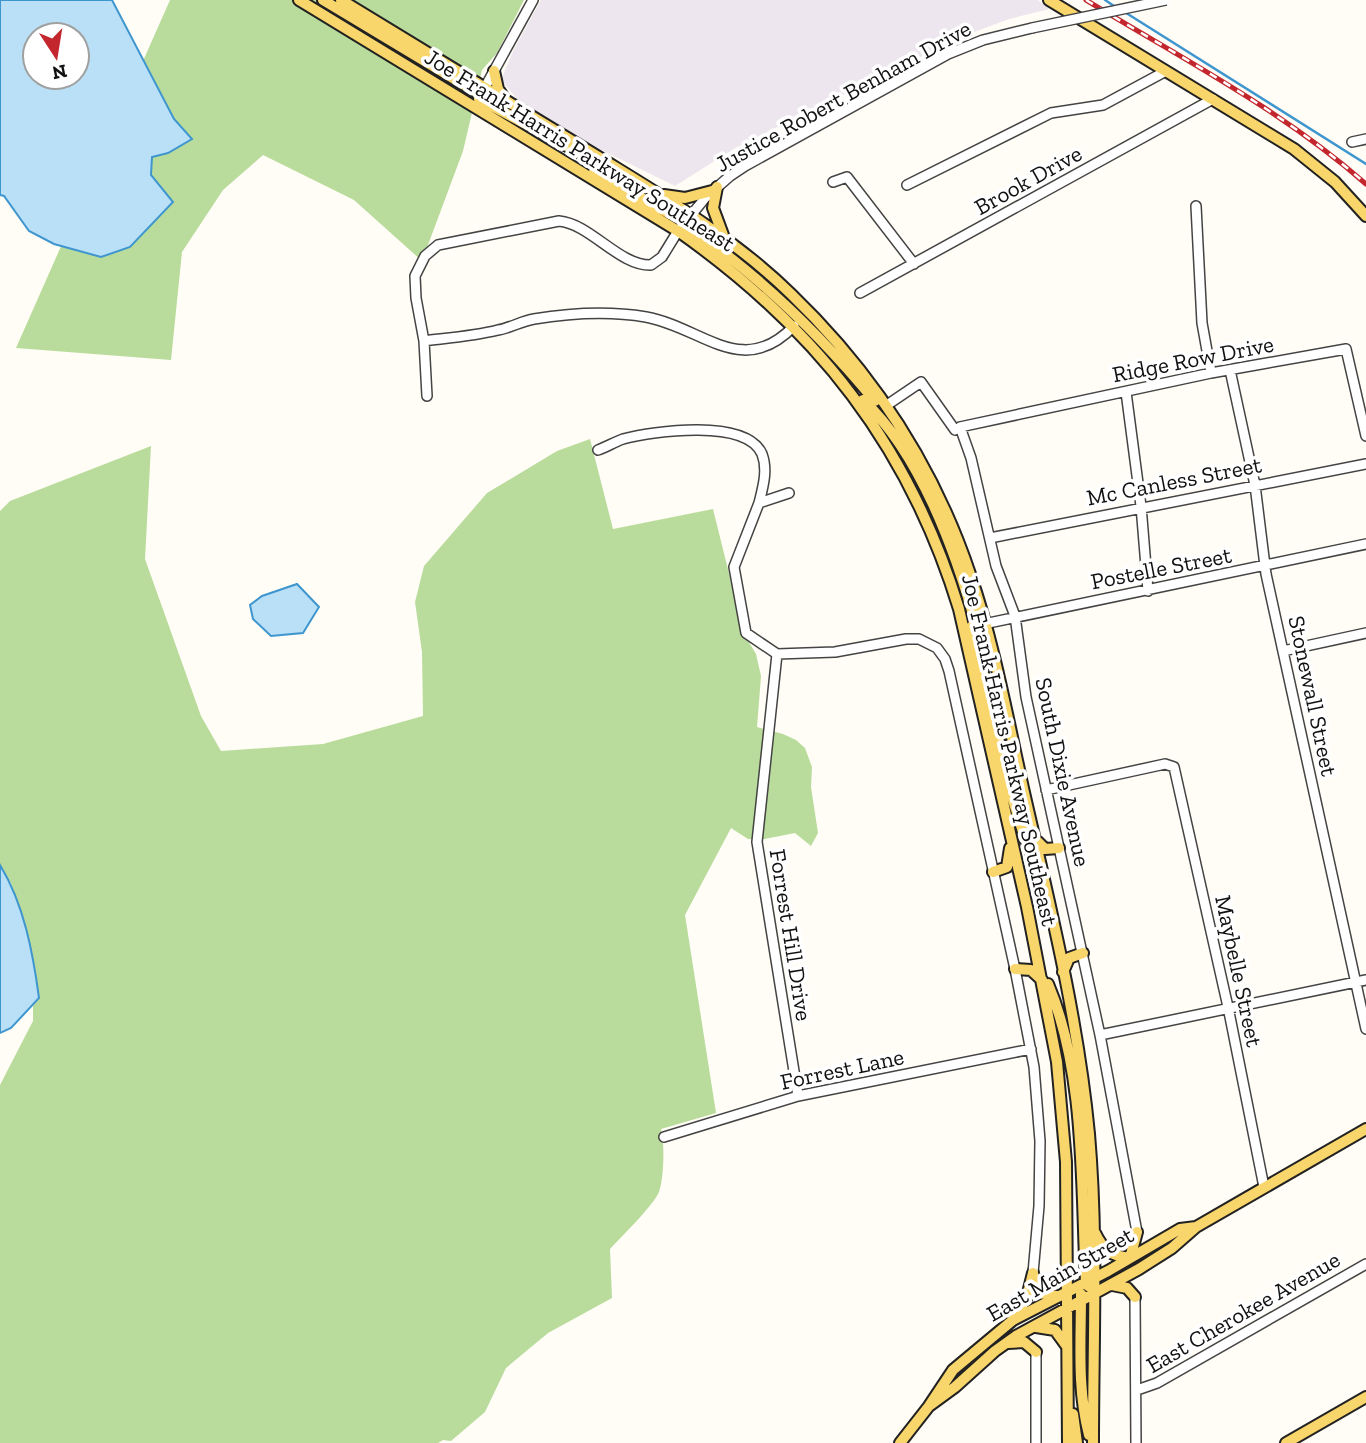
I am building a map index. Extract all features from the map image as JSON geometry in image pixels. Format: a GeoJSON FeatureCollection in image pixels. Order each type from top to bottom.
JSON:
{"type":"FeatureCollection","features":[{"type":"Feature","properties":{"kind":"main road","name":"Joe Frank Harris Parkway Southeast"},"geometry":{"type":"LineString","coordinates":[[299,0],[480,97],[506,100],[655,192],[730,269],[794,327],[849,390],[896,462],[923,512],[948,576],[974,626],[1035,839],[1063,972],[1086,1107],[1091,1160],[1093,1228],[1087,1282],[1093,1294],[1092,1443]]}},
{"type":"Feature","properties":{"kind":"main road"},"geometry":{"type":"LineString","coordinates":[[323,0],[562,144],[610,164]]}},
{"type":"Feature","properties":{"kind":"main road","name":"Joe Frank Harris Parkway Southeast"},"geometry":{"type":"LineString","coordinates":[[341,0],[569,163],[685,223],[726,240],[767,272],[852,359],[887,405],[923,467],[949,521],[971,577],[974,626],[1011,835],[1055,1051],[1064,1122],[1067,1194],[1068,1443]]}},
{"type":"Feature","properties":{"kind":"main road"},"geometry":{"type":"LineString","coordinates":[[1049,0],[1307,158],[1341,188],[1366,216]]}},
{"type":"Feature","properties":{"kind":"main road"},"geometry":{"type":"LineString","coordinates":[[494,71],[498,89],[506,100]]}},
{"type":"Feature","properties":{"kind":"main road"},"geometry":{"type":"LineString","coordinates":[[655,192],[685,198],[715,189],[713,214],[726,240]]}},
{"type":"Feature","properties":{"kind":"main road"},"geometry":{"type":"LineString","coordinates":[[685,223],[685,230],[697,233],[765,286],[807,327],[884,412],[895,418]]}},
{"type":"Feature","properties":{"kind":"main road"},"geometry":{"type":"LineString","coordinates":[[974,626],[1011,794],[1031,853],[1043,878]]}},
{"type":"Feature","properties":{"kind":"main road"},"geometry":{"type":"LineString","coordinates":[[993,872],[1004,869],[1009,863],[1011,835]]}},
{"type":"Feature","properties":{"kind":"main road"},"geometry":{"type":"LineString","coordinates":[[1035,839],[1045,849],[1059,848]]}},
{"type":"Feature","properties":{"kind":"main road"},"geometry":{"type":"LineString","coordinates":[[1063,972],[1069,958],[1083,953]]}},
{"type":"Feature","properties":{"kind":"main road"},"geometry":{"type":"LineString","coordinates":[[1039,964],[1057,1010],[1074,1091],[1087,1282],[1081,1300],[1081,1378],[1085,1420],[1092,1443]]}},
{"type":"Feature","properties":{"kind":"main road"},"geometry":{"type":"LineString","coordinates":[[1015,969],[1031,970],[1042,981]]}},
{"type":"Feature","properties":{"kind":"main road","name":"East Main Street"},"geometry":{"type":"LineString","coordinates":[[929,1406],[1004,1345],[1139,1269],[1172,1248],[1196,1227],[1366,1129]]}},
{"type":"Feature","properties":{"kind":"main road","name":"East Main Street"},"geometry":{"type":"LineString","coordinates":[[900,1443],[953,1370],[1013,1320],[1180,1229],[1196,1227]]}},
{"type":"Feature","properties":{"kind":"main road"},"geometry":{"type":"LineString","coordinates":[[1093,1228],[1103,1248],[1109,1253],[1130,1258],[1137,1232]]}},
{"type":"Feature","properties":{"kind":"main road"},"geometry":{"type":"LineString","coordinates":[[1137,1232],[1144,1240],[1158,1242]]}},
{"type":"Feature","properties":{"kind":"main road"},"geometry":{"type":"LineString","coordinates":[[1135,1297],[1139,1269]]}},
{"type":"Feature","properties":{"kind":"main road"},"geometry":{"type":"LineString","coordinates":[[1033,1273],[1040,1293],[1056,1296]]}},
{"type":"Feature","properties":{"kind":"main road"},"geometry":{"type":"LineString","coordinates":[[1013,1320],[1027,1297],[1033,1273]]}},
{"type":"Feature","properties":{"kind":"main road"},"geometry":{"type":"LineString","coordinates":[[1111,1285],[1123,1286],[1135,1297]]}},
{"type":"Feature","properties":{"kind":"main road"},"geometry":{"type":"LineString","coordinates":[[1036,1352],[1036,1327],[1055,1330],[1064,1339],[1068,1349]]}},
{"type":"Feature","properties":{"kind":"main road"},"geometry":{"type":"LineString","coordinates":[[1004,1345],[1024,1342],[1036,1352]]}},
{"type":"Feature","properties":{"kind":"main road"},"geometry":{"type":"LineString","coordinates":[[1068,1395],[1077,1443]]}},
{"type":"Feature","properties":{"kind":"main road"},"geometry":{"type":"LineString","coordinates":[[1286,1443],[1366,1397]]}},
{"type":"Feature","properties":{"kind":"street"},"geometry":{"type":"LineString","coordinates":[[480,97],[533,0]]}},
{"type":"Feature","properties":{"kind":"street","name":"Justice Robert Benham Drive"},"geometry":{"type":"LineString","coordinates":[[424,341],[415,276],[431,250],[445,243],[551,221],[566,221],[634,261],[646,265],[656,262],[715,189],[755,160],[948,54],[983,40],[1167,0]]}},
{"type":"Feature","properties":{"kind":"street"},"geometry":{"type":"LineString","coordinates":[[907,185],[1051,113],[1103,105],[1166,71]]}},
{"type":"Feature","properties":{"kind":"street","name":"Brook Drive"},"geometry":{"type":"LineString","coordinates":[[860,293],[1213,99]]}},
{"type":"Feature","properties":{"kind":"street"},"geometry":{"type":"LineString","coordinates":[[1352,142],[1366,139]]}},
{"type":"Feature","properties":{"kind":"street"},"geometry":{"type":"LineString","coordinates":[[833,182],[847,177],[914,264]]}},
{"type":"Feature","properties":{"kind":"street"},"geometry":{"type":"LineString","coordinates":[[1196,206],[1202,323],[1211,373]]}},
{"type":"Feature","properties":{"kind":"street"},"geometry":{"type":"LineString","coordinates":[[427,396],[424,341],[497,331],[533,320],[605,313],[629,314],[669,322],[717,346],[746,350],[770,345],[794,327]]}},
{"type":"Feature","properties":{"kind":"street","name":"Ridge Row Drive"},"geometry":{"type":"LineString","coordinates":[[960,427],[1211,373],[1346,349],[1366,436]]}},
{"type":"Feature","properties":{"kind":"street","name":"Stonewall Street"},"geometry":{"type":"LineString","coordinates":[[1230,370],[1255,485],[1265,566],[1361,981],[1366,1029]]}},
{"type":"Feature","properties":{"kind":"street","name":"South Dixie Avenue"},"geometry":{"type":"LineString","coordinates":[[887,405],[921,382],[955,430],[960,427],[971,458],[996,566],[1015,616],[1025,688],[1100,1035],[1137,1232]]}},
{"type":"Feature","properties":{"kind":"street"},"geometry":{"type":"LineString","coordinates":[[1126,392],[1142,506],[1148,591]]}},
{"type":"Feature","properties":{"kind":"street"},"geometry":{"type":"LineString","coordinates":[[598,450],[621,440],[669,432],[729,432],[745,437],[753,443],[761,453],[765,478],[759,503],[734,567],[746,633],[777,654],[835,652],[913,638],[937,648],[949,671],[1031,1049],[1040,1141],[1038,1231],[1033,1273]]}},
{"type":"Feature","properties":{"kind":"street","name":"Mc Canless Street"},"geometry":{"type":"LineString","coordinates":[[990,538],[1366,464]]}},
{"type":"Feature","properties":{"kind":"street"},"geometry":{"type":"LineString","coordinates":[[759,503],[789,494]]}},
{"type":"Feature","properties":{"kind":"street","name":"Postelle Street"},"geometry":{"type":"LineString","coordinates":[[974,626],[1366,544]]}},
{"type":"Feature","properties":{"kind":"street"},"geometry":{"type":"LineString","coordinates":[[1283,651],[1366,633]]}},
{"type":"Feature","properties":{"kind":"street","name":"Forrest Hill Drive"},"geometry":{"type":"LineString","coordinates":[[777,654],[757,842],[798,1096]]}},
{"type":"Feature","properties":{"kind":"street","name":"Maybelle Street"},"geometry":{"type":"LineString","coordinates":[[1046,790],[1165,764],[1172,765],[1175,769],[1228,1007],[1264,1187]]}},
{"type":"Feature","properties":{"kind":"street"},"geometry":{"type":"LineString","coordinates":[[1100,1035],[1361,981]]}},
{"type":"Feature","properties":{"kind":"street","name":"Forrest Lane"},"geometry":{"type":"LineString","coordinates":[[664,1137],[798,1096],[1031,1049]]}},
{"type":"Feature","properties":{"kind":"street","name":"East Cherokee Avenue"},"geometry":{"type":"LineString","coordinates":[[1137,1390],[1157,1383],[1366,1264]]}},
{"type":"Feature","properties":{"kind":"street"},"geometry":{"type":"LineString","coordinates":[[1135,1297],[1136,1443]]}},
{"type":"Feature","properties":{"kind":"street"},"geometry":{"type":"LineString","coordinates":[[1036,1352],[1036,1443]]}},
{"type":"Feature","properties":{"kind":"shaded area"},"geometry":{"type":"Polygon","coordinates":[[[541,0],[1038,0],[1049,9],[1009,19],[961,37],[737,147],[675,186],[532,116],[501,80],[514,49],[541,0]]]}},
{"type":"Feature","properties":{"kind":"green space"},"geometry":{"type":"Polygon","coordinates":[[[170,0],[524,0],[497,53],[482,70],[463,151],[422,261],[354,200],[263,155],[223,190],[182,252],[171,360],[16,348],[170,0]]]}},
{"type":"Feature","properties":{"kind":"green space"},"geometry":{"type":"Polygon","coordinates":[[[590,439],[613,529],[713,509],[744,634],[756,654],[761,676],[757,727],[783,734],[805,748],[812,767],[811,787],[818,833],[811,846],[795,833],[759,840],[748,839],[731,828],[685,915],[716,1113],[661,1129],[663,1162],[660,1189],[649,1207],[610,1249],[612,1298],[548,1333],[506,1368],[485,1412],[451,1441],[0,1443],[0,1085],[33,1021],[33,959],[11,883],[0,865],[0,511],[10,501],[151,446],[145,559],[201,716],[221,751],[323,744],[423,716],[422,652],[415,602],[424,566],[487,493],[557,451],[590,439]]]}},
{"type":"Feature","properties":{"kind":"water"},"geometry":{"type":"Polygon","coordinates":[[[0,0],[112,0],[174,119],[192,139],[168,153],[152,157],[151,175],[173,202],[130,247],[101,257],[54,244],[29,231],[4,196],[0,195],[0,0]]]}},
{"type":"Feature","properties":{"kind":"water"},"geometry":{"type":"Polygon","coordinates":[[[297,584],[319,607],[303,633],[271,636],[253,619],[250,605],[262,596],[297,584]]]}},
{"type":"Feature","properties":{"kind":"water"},"geometry":{"type":"Polygon","coordinates":[[[0,865],[21,912],[39,998],[11,1028],[0,1033],[0,865]]]}},
{"type":"Feature","properties":{"kind":"waterway"},"geometry":{"type":"LineString","coordinates":[[1105,0],[1117,8]]}},
{"type":"Feature","properties":{"kind":"waterway"},"geometry":{"type":"LineString","coordinates":[[1123,11],[1366,164]]}},
{"type":"Feature","properties":{"kind":"railway"},"geometry":{"type":"LineString","coordinates":[[1086,0],[1266,109],[1334,157],[1366,184]]}}]}
